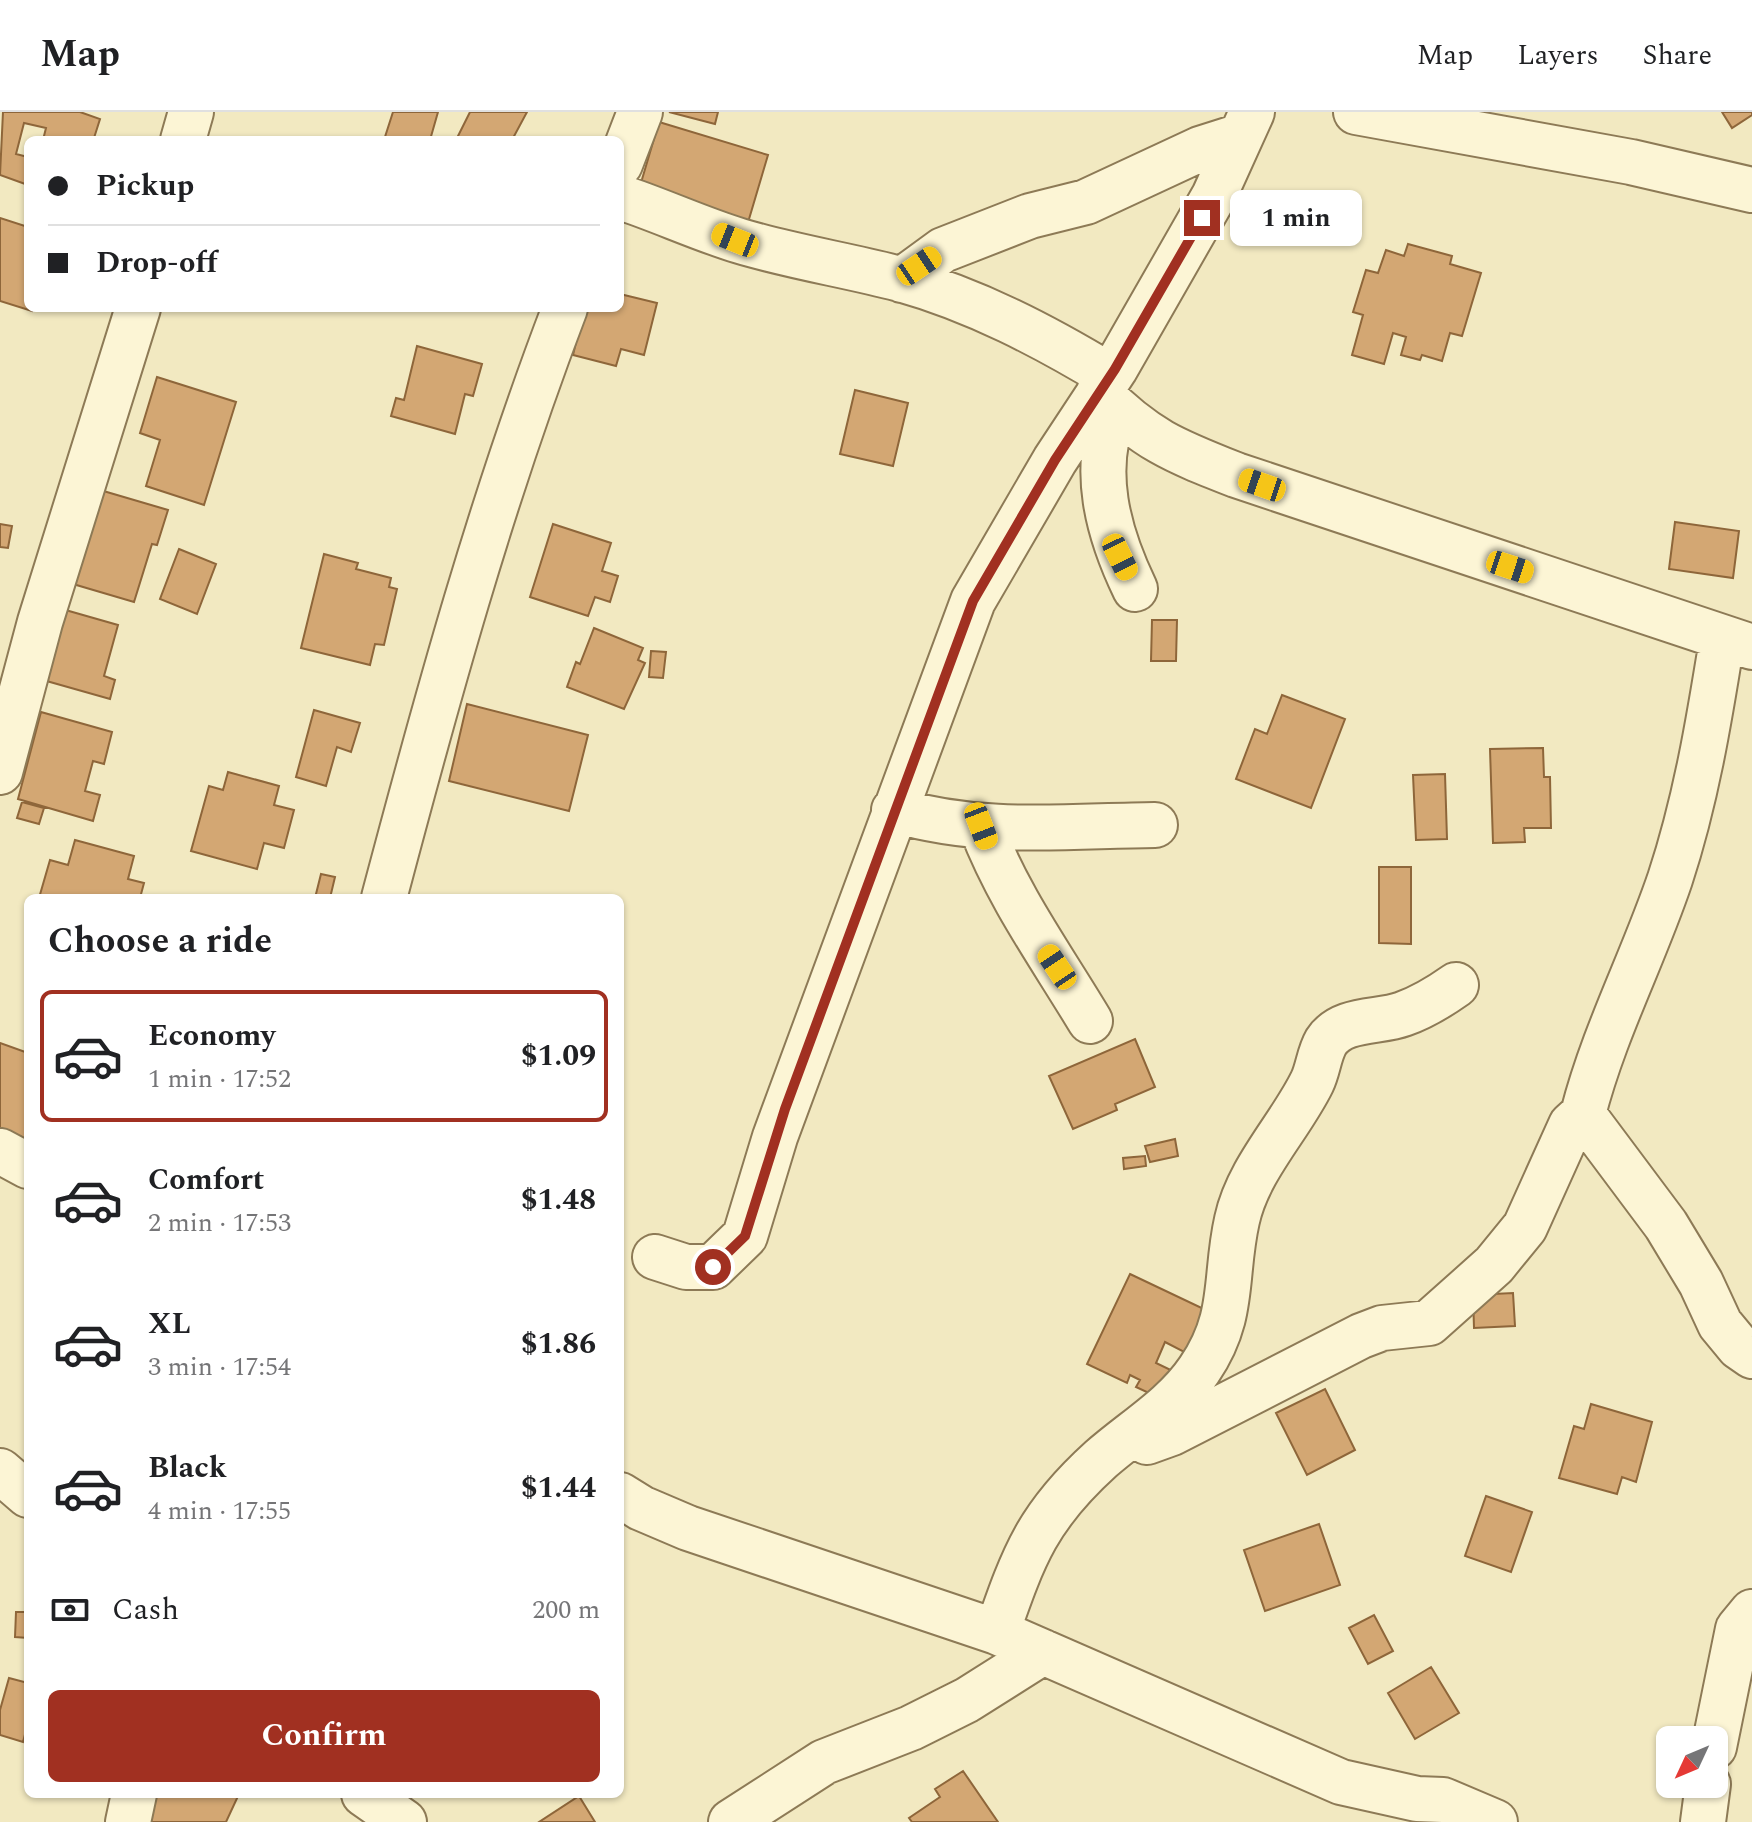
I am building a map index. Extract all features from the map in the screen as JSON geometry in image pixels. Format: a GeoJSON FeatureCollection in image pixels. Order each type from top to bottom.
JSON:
{"type":"FeatureCollection","features":[{"type":"Feature","properties":{"kind":"street"},"geometry":{"type":"LineString","coordinates":[[184,136],[191,112]]}},
{"type":"Feature","properties":{"kind":"street"},"geometry":{"type":"LineString","coordinates":[[624,154],[640,112]]}},
{"type":"Feature","properties":{"kind":"street"},"geometry":{"type":"LineString","coordinates":[[1356,112],[1631,162],[1752,190]]}},
{"type":"Feature","properties":{"kind":"street"},"geometry":{"type":"LineString","coordinates":[[902,280],[943,250],[1030,216],[1086,202],[1246,124]]}},
{"type":"Feature","properties":{"kind":"street"},"geometry":{"type":"LineString","coordinates":[[655,1257],[686,1267],[713,1267],[745,1236],[775,1137],[973,601],[1108,392],[1214,196],[1246,124]]}},
{"type":"Feature","properties":{"kind":"street"},"geometry":{"type":"LineString","coordinates":[[624,198],[735,240],[810,261],[902,280],[1020,325],[1108,392],[1132,426],[1169,448],[1236,475],[1737,643],[1670,879],[1604,1040],[1583,1114],[1571,1125],[1525,1227],[1508,1251],[1429,1323],[1372,1331],[1267,1381],[1172,1433],[1146,1443],[1117,1446]]}},
{"type":"Feature","properties":{"kind":"street"},"geometry":{"type":"LineString","coordinates":[[0,772],[40,622],[137,312]]}},
{"type":"Feature","properties":{"kind":"street"},"geometry":{"type":"LineString","coordinates":[[385,894],[448,656],[488,524],[564,312]]}},
{"type":"Feature","properties":{"kind":"street"},"geometry":{"type":"LineString","coordinates":[[1108,392],[1102,474],[1107,514],[1120,557],[1135,589]]}},
{"type":"Feature","properties":{"kind":"street"},"geometry":{"type":"LineString","coordinates":[[894,810],[953,825],[1017,830],[1155,825]]}},
{"type":"Feature","properties":{"kind":"street"},"geometry":{"type":"LineString","coordinates":[[981,826],[999,873],[1090,1021]]}},
{"type":"Feature","properties":{"kind":"street"},"geometry":{"type":"LineString","coordinates":[[997,1632],[1019,1569],[1041,1524],[1069,1490],[1183,1389],[1199,1370],[1225,1321],[1237,1218],[1275,1141],[1313,1081],[1325,1044],[1337,1031],[1353,1024],[1401,1015],[1430,1004],[1456,985]]}},
{"type":"Feature","properties":{"kind":"street"},"geometry":{"type":"LineString","coordinates":[[1583,1114],[1666,1225],[1701,1283],[1720,1324],[1739,1347],[1752,1356]]}},
{"type":"Feature","properties":{"kind":"street"},"geometry":{"type":"LineString","coordinates":[[0,1151],[24,1164]]}},
{"type":"Feature","properties":{"kind":"street"},"geometry":{"type":"LineString","coordinates":[[0,1471],[24,1492]]}},
{"type":"Feature","properties":{"kind":"street"},"geometry":{"type":"LineString","coordinates":[[624,1497],[688,1528],[997,1632],[1341,1782],[1417,1799],[1443,1800],[1495,1822]]}},
{"type":"Feature","properties":{"kind":"street"},"geometry":{"type":"LineString","coordinates":[[1718,1726],[1738,1629],[1752,1612]]}},
{"type":"Feature","properties":{"kind":"street"},"geometry":{"type":"LineString","coordinates":[[731,1822],[824,1762],[911,1728],[967,1700],[1043,1652]]}},
{"type":"Feature","properties":{"kind":"street"},"geometry":{"type":"LineString","coordinates":[[128,1822],[133,1798]]}},
{"type":"Feature","properties":{"kind":"street"},"geometry":{"type":"LineString","coordinates":[[370,1798],[404,1822]]}},
{"type":"Feature","properties":{"kind":"street"},"geometry":{"type":"LineString","coordinates":[[1703,1822],[1706,1798]]}},
{"type":"Feature","properties":{"kind":"building"},"geometry":{"type":"Polygon","coordinates":[[[3,112],[80,112],[100,119],[95,136],[44,136],[46,128],[24,123],[16,154],[24,156],[24,184],[0,175],[3,112]]]}},
{"type":"Feature","properties":{"kind":"building"},"geometry":{"type":"Polygon","coordinates":[[[393,112],[438,112],[431,136],[385,136],[393,112]]]}},
{"type":"Feature","properties":{"kind":"building"},"geometry":{"type":"Polygon","coordinates":[[[470,112],[527,112],[514,136],[458,136],[470,112]]]}},
{"type":"Feature","properties":{"kind":"building"},"geometry":{"type":"Polygon","coordinates":[[[669,112],[718,112],[715,124],[669,112]]]}},
{"type":"Feature","properties":{"kind":"building"},"geometry":{"type":"Polygon","coordinates":[[[1722,112],[1752,112],[1752,115],[1732,128],[1722,112]]]}},
{"type":"Feature","properties":{"kind":"building"},"geometry":{"type":"Polygon","coordinates":[[[659,122],[768,155],[744,236],[635,203],[659,122]]]}},
{"type":"Feature","properties":{"kind":"building"},"geometry":{"type":"Polygon","coordinates":[[[0,218],[24,226],[24,308],[0,301],[0,218]]]}},
{"type":"Feature","properties":{"kind":"building"},"geometry":{"type":"Polygon","coordinates":[[[1408,244],[1452,256],[1450,264],[1481,273],[1462,336],[1450,333],[1442,361],[1422,355],[1420,360],[1401,355],[1406,337],[1393,333],[1384,364],[1352,355],[1363,315],[1353,312],[1366,270],[1378,273],[1386,250],[1404,256],[1408,244]]]}},
{"type":"Feature","properties":{"kind":"building"},"geometry":{"type":"Polygon","coordinates":[[[624,295],[657,303],[644,355],[621,349],[616,366],[573,355],[583,312],[624,312],[624,295]]]}},
{"type":"Feature","properties":{"kind":"building"},"geometry":{"type":"Polygon","coordinates":[[[417,346],[482,364],[473,396],[465,394],[455,434],[391,416],[396,398],[404,400],[417,346]]]}},
{"type":"Feature","properties":{"kind":"building"},"geometry":{"type":"Polygon","coordinates":[[[157,377],[236,402],[204,505],[146,486],[160,440],[140,433],[157,377]]]}},
{"type":"Feature","properties":{"kind":"building"},"geometry":{"type":"Polygon","coordinates":[[[855,390],[908,403],[893,466],[840,454],[855,390]]]}},
{"type":"Feature","properties":{"kind":"building"},"geometry":{"type":"Polygon","coordinates":[[[100,490],[168,510],[157,545],[152,544],[134,602],[73,584],[100,490]]]}},
{"type":"Feature","properties":{"kind":"building"},"geometry":{"type":"Polygon","coordinates":[[[1675,522],[1739,531],[1733,578],[1669,569],[1675,522]]]}},
{"type":"Feature","properties":{"kind":"building"},"geometry":{"type":"Polygon","coordinates":[[[0,524],[12,526],[8,548],[0,547],[0,524]]]}},
{"type":"Feature","properties":{"kind":"building"},"geometry":{"type":"Polygon","coordinates":[[[553,524],[611,543],[602,571],[618,576],[610,602],[595,597],[588,616],[530,597],[553,524]]]}},
{"type":"Feature","properties":{"kind":"building"},"geometry":{"type":"Polygon","coordinates":[[[179,549],[216,564],[197,614],[160,599],[179,549]]]}},
{"type":"Feature","properties":{"kind":"building"},"geometry":{"type":"Polygon","coordinates":[[[324,554],[358,563],[356,569],[391,578],[389,587],[397,589],[384,645],[375,644],[370,665],[301,648],[324,554]]]}},
{"type":"Feature","properties":{"kind":"building"},"geometry":{"type":"Polygon","coordinates":[[[62,609],[118,625],[104,676],[115,680],[110,699],[43,680],[62,609]]]}},
{"type":"Feature","properties":{"kind":"building"},"geometry":{"type":"Polygon","coordinates":[[[1152,620],[1177,620],[1176,661],[1151,661],[1152,620]]]}},
{"type":"Feature","properties":{"kind":"building"},"geometry":{"type":"Polygon","coordinates":[[[594,628],[643,648],[638,660],[645,663],[624,709],[567,687],[594,628]]]}},
{"type":"Feature","properties":{"kind":"building"},"geometry":{"type":"Polygon","coordinates":[[[651,651],[666,652],[663,678],[649,677],[651,651]]]}},
{"type":"Feature","properties":{"kind":"building"},"geometry":{"type":"Polygon","coordinates":[[[1282,695],[1345,719],[1311,808],[1236,779],[1255,729],[1267,734],[1282,695]]]}},
{"type":"Feature","properties":{"kind":"building"},"geometry":{"type":"Polygon","coordinates":[[[467,704],[588,735],[569,811],[449,781],[467,704]]]}},
{"type":"Feature","properties":{"kind":"building"},"geometry":{"type":"Polygon","coordinates":[[[314,710],[360,723],[351,752],[337,747],[326,786],[296,777],[314,710]]]}},
{"type":"Feature","properties":{"kind":"building"},"geometry":{"type":"Polygon","coordinates":[[[41,712],[112,732],[104,764],[93,761],[85,791],[100,795],[93,821],[18,799],[41,712]]]}},
{"type":"Feature","properties":{"kind":"building"},"geometry":{"type":"Polygon","coordinates":[[[1543,748],[1544,777],[1550,777],[1551,828],[1524,828],[1525,842],[1493,843],[1490,749],[1543,748]]]}},
{"type":"Feature","properties":{"kind":"building"},"geometry":{"type":"Polygon","coordinates":[[[228,772],[279,786],[274,805],[294,810],[284,848],[264,843],[257,869],[191,851],[209,786],[223,790],[228,772]]]}},
{"type":"Feature","properties":{"kind":"building"},"geometry":{"type":"Polygon","coordinates":[[[1445,774],[1447,839],[1416,840],[1413,775],[1445,774]]]}},
{"type":"Feature","properties":{"kind":"building"},"geometry":{"type":"Polygon","coordinates":[[[22,802],[44,808],[39,824],[17,818],[22,802]]]}},
{"type":"Feature","properties":{"kind":"building"},"geometry":{"type":"Polygon","coordinates":[[[75,840],[134,856],[128,879],[144,883],[141,894],[40,894],[50,860],[68,865],[75,840]]]}},
{"type":"Feature","properties":{"kind":"building"},"geometry":{"type":"Polygon","coordinates":[[[1379,867],[1411,867],[1411,944],[1379,943],[1379,867]]]}},
{"type":"Feature","properties":{"kind":"building"},"geometry":{"type":"Polygon","coordinates":[[[321,874],[335,877],[331,894],[316,894],[321,874]]]}},
{"type":"Feature","properties":{"kind":"building"},"geometry":{"type":"Polygon","coordinates":[[[1135,1039],[1155,1087],[1115,1104],[1117,1110],[1073,1129],[1049,1076],[1135,1039]]]}},
{"type":"Feature","properties":{"kind":"building"},"geometry":{"type":"Polygon","coordinates":[[[0,1043],[24,1052],[24,1150],[0,1142],[0,1043]]]}},
{"type":"Feature","properties":{"kind":"building"},"geometry":{"type":"Polygon","coordinates":[[[1175,1139],[1178,1156],[1150,1162],[1145,1146],[1175,1139]]]}},
{"type":"Feature","properties":{"kind":"building"},"geometry":{"type":"Polygon","coordinates":[[[1145,1156],[1146,1166],[1124,1169],[1123,1158],[1145,1156]]]}},
{"type":"Feature","properties":{"kind":"building"},"geometry":{"type":"Polygon","coordinates":[[[1130,1274],[1208,1311],[1188,1354],[1165,1342],[1156,1363],[1179,1374],[1166,1401],[1136,1387],[1140,1380],[1130,1375],[1127,1383],[1087,1364],[1130,1274]]]}},
{"type":"Feature","properties":{"kind":"building"},"geometry":{"type":"Polygon","coordinates":[[[1513,1293],[1515,1326],[1474,1328],[1473,1295],[1513,1293]]]}},
{"type":"Feature","properties":{"kind":"building"},"geometry":{"type":"Polygon","coordinates":[[[1325,1389],[1355,1450],[1307,1475],[1276,1413],[1325,1389]]]}},
{"type":"Feature","properties":{"kind":"building"},"geometry":{"type":"Polygon","coordinates":[[[1591,1404],[1652,1422],[1636,1482],[1622,1477],[1617,1494],[1559,1478],[1574,1426],[1584,1429],[1591,1404]]]}},
{"type":"Feature","properties":{"kind":"building"},"geometry":{"type":"Polygon","coordinates":[[[1486,1496],[1532,1512],[1511,1572],[1465,1556],[1486,1496]]]}},
{"type":"Feature","properties":{"kind":"building"},"geometry":{"type":"Polygon","coordinates":[[[1319,1524],[1340,1585],[1265,1611],[1244,1550],[1319,1524]]]}},
{"type":"Feature","properties":{"kind":"building"},"geometry":{"type":"Polygon","coordinates":[[[16,1612],[24,1612],[24,1638],[15,1637],[16,1612]]]}},
{"type":"Feature","properties":{"kind":"building"},"geometry":{"type":"Polygon","coordinates":[[[1374,1615],[1393,1651],[1368,1664],[1349,1628],[1374,1615]]]}},
{"type":"Feature","properties":{"kind":"building"},"geometry":{"type":"Polygon","coordinates":[[[1431,1667],[1459,1713],[1415,1739],[1388,1693],[1431,1667]]]}},
{"type":"Feature","properties":{"kind":"building"},"geometry":{"type":"Polygon","coordinates":[[[9,1678],[24,1682],[23,1742],[0,1735],[0,1710],[9,1678]]]}},
{"type":"Feature","properties":{"kind":"building"},"geometry":{"type":"Polygon","coordinates":[[[963,1771],[998,1822],[912,1822],[909,1818],[940,1797],[935,1789],[963,1771]]]}},
{"type":"Feature","properties":{"kind":"building"},"geometry":{"type":"Polygon","coordinates":[[[147,1798],[237,1798],[226,1822],[148,1822],[147,1798]]]}},
{"type":"Feature","properties":{"kind":"building"},"geometry":{"type":"Polygon","coordinates":[[[580,1798],[595,1822],[539,1822],[580,1798]]]}},
{"type":"Feature","properties":{"kind":"route"},"geometry":{"type":"LineString","coordinates":[[713,1267],[745,1236],[785,1109],[973,601],[1055,460],[1115,369],[1202,218]]}}]}
